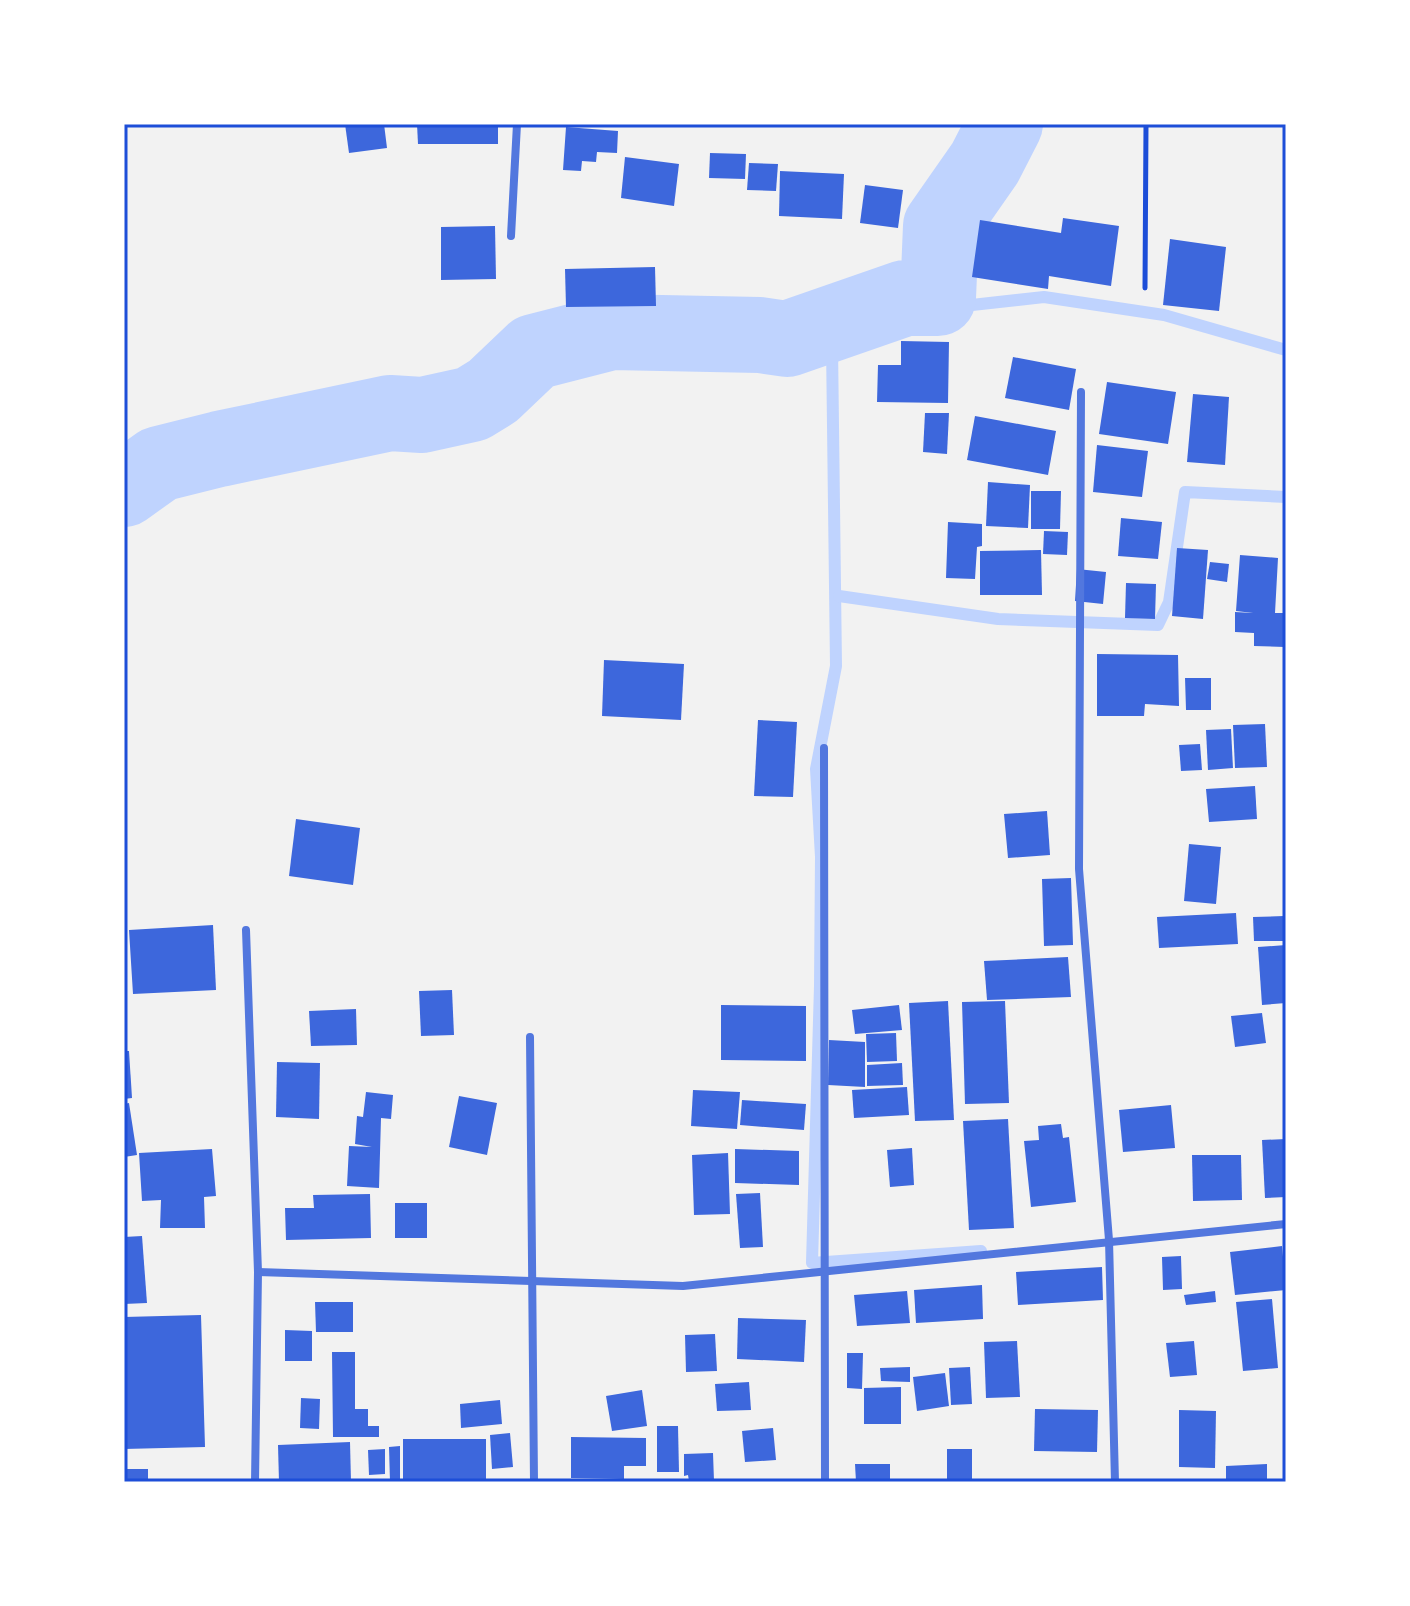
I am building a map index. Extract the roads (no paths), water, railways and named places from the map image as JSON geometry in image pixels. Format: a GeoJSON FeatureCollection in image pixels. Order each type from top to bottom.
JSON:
{"type":"FeatureCollection","features":[{"type":"Feature","properties":{"kind":"street"},"geometry":{"type":"LineString","coordinates":[[511,236],[517,124]]}},
{"type":"Feature","properties":{"kind":"street"},"geometry":{"type":"LineString","coordinates":[[1081,392],[1079,869],[1109,1240],[1115,1482]]}},
{"type":"Feature","properties":{"kind":"street"},"geometry":{"type":"LineString","coordinates":[[824,748],[825,1482]]}},
{"type":"Feature","properties":{"kind":"street"},"geometry":{"type":"LineString","coordinates":[[246,930],[258,1272],[255,1482]]}},
{"type":"Feature","properties":{"kind":"street"},"geometry":{"type":"LineString","coordinates":[[530,1037],[534,1482]]}},
{"type":"Feature","properties":{"kind":"street"},"geometry":{"type":"LineString","coordinates":[[258,1272],[683,1286],[1286,1224]]}},
{"type":"Feature","properties":{"kind":"waterway"},"geometry":{"type":"LineString","coordinates":[[124,489],[159,464],[219,449],[390,413],[422,415],[472,404],[493,391],[534,352],[612,332],[760,335],[787,339],[905,298],[938,298],[941,226],[985,163],[1005,124]]}},
{"type":"Feature","properties":{"kind":"waterway"},"geometry":{"type":"LineString","coordinates":[[927,310],[1044,297],[1164,315],[1286,350]]}},
{"type":"Feature","properties":{"kind":"waterway"},"geometry":{"type":"LineString","coordinates":[[832,345],[836,666],[816,769],[821,857],[820,986],[812,1263],[981,1251]]}},
{"type":"Feature","properties":{"kind":"waterway"},"geometry":{"type":"LineString","coordinates":[[839,596],[998,619],[1158,625],[1169,602],[1185,492],[1286,497]]}}]}
